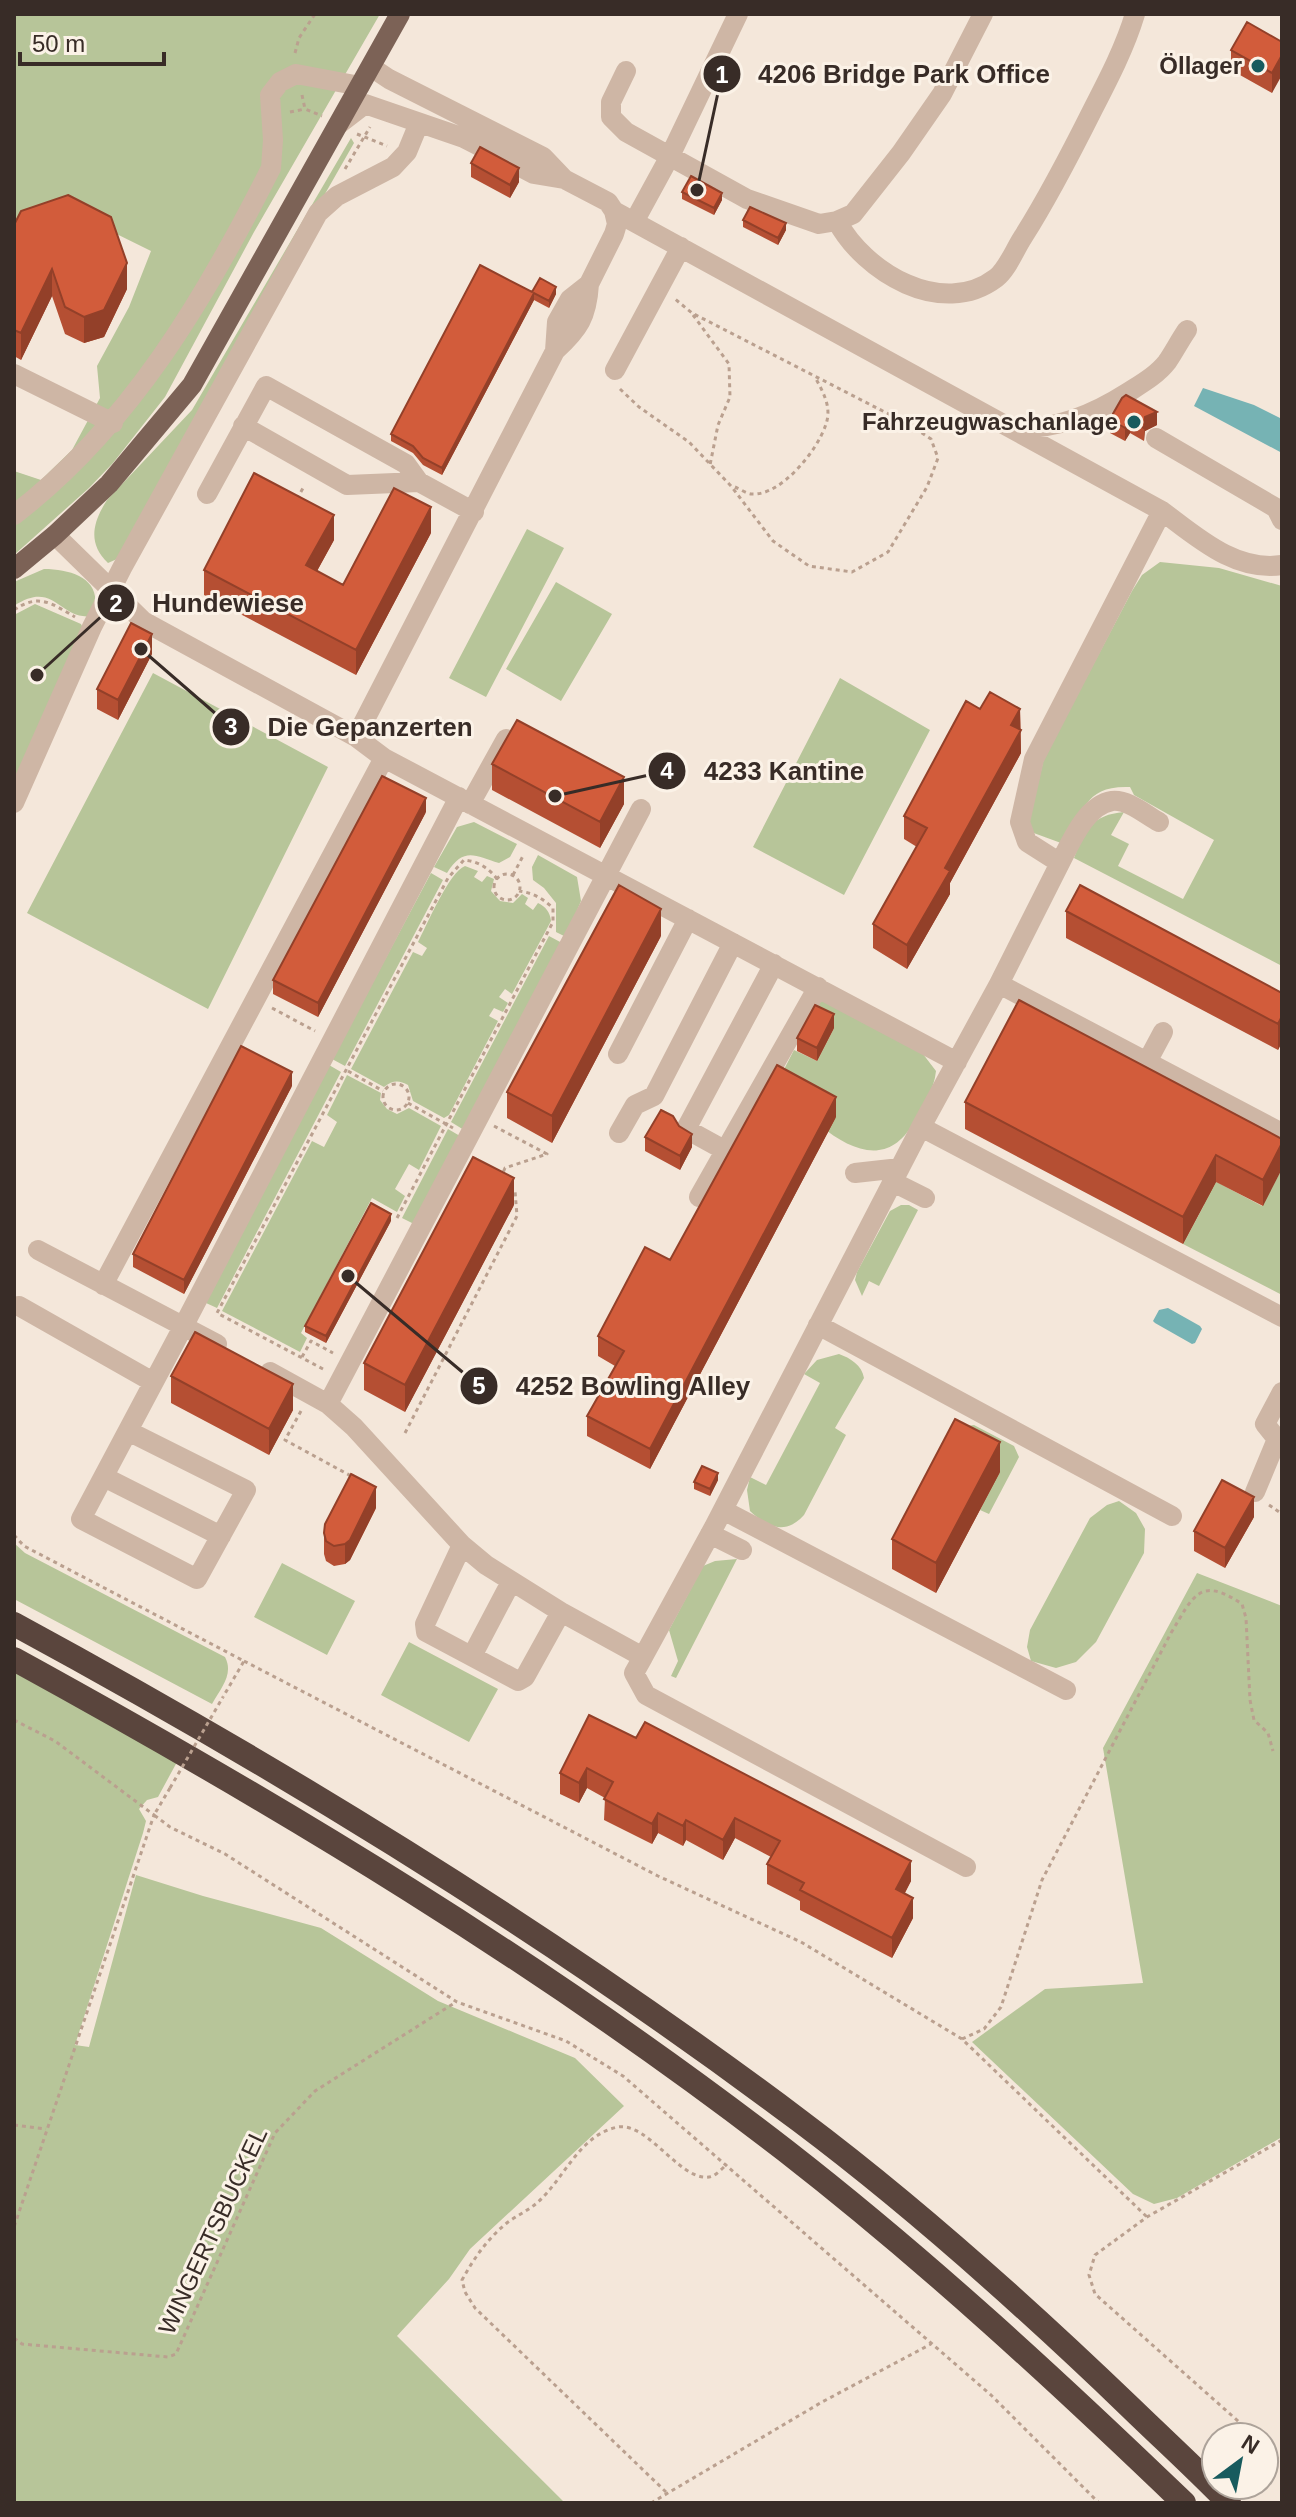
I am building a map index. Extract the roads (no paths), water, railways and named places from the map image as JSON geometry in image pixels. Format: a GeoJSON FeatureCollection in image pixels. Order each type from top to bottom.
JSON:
{"type":"FeatureCollection","features":[{"type":"Feature","properties":{"kind":"highway"},"geometry":{"type":"LineString","coordinates":[[14,1624],[147,1696],[318,1796],[514,1919],[659,2019],[802,2123],[910,2211],[1081,2360],[1229,2503]]}},
{"type":"Feature","properties":{"kind":"highway"},"geometry":{"type":"LineString","coordinates":[[14,1659],[350,1851],[545,1977],[635,2040],[786,2151],[890,2235],[1059,2383],[1184,2503]]}},
{"type":"Feature","properties":{"kind":"main road"},"geometry":{"type":"LineString","coordinates":[[14,569],[109,484],[192,385],[400,14]]}},
{"type":"Feature","properties":{"kind":"street"},"geometry":{"type":"LineString","coordinates":[[634,222],[670,156],[738,14]]}},
{"type":"Feature","properties":{"kind":"street"},"geometry":{"type":"LineString","coordinates":[[626,71],[611,102],[611,117],[626,132],[747,199],[819,224],[853,214],[901,153],[942,94],[983,14]]}},
{"type":"Feature","properties":{"kind":"street"},"geometry":{"type":"LineString","coordinates":[[837,221],[847,240],[868,260],[893,278],[923,292],[956,293],[979,287],[998,277],[1054,187],[1106,83],[1135,14]]}},
{"type":"Feature","properties":{"kind":"street"},"geometry":{"type":"LineString","coordinates":[[356,737],[555,351],[574,333],[588,308],[589,284],[617,224],[608,202],[538,166],[371,67]]}},
{"type":"Feature","properties":{"kind":"street"},"geometry":{"type":"LineString","coordinates":[[14,515],[49,488],[113,423],[177,333],[271,168],[270,95],[280,82],[296,74],[360,86]]}},
{"type":"Feature","properties":{"kind":"street"},"geometry":{"type":"LineString","coordinates":[[339,124],[365,104],[538,166]]}},
{"type":"Feature","properties":{"kind":"street"},"geometry":{"type":"LineString","coordinates":[[14,803],[111,590],[318,213],[337,196],[393,167],[407,152],[419,123]]}},
{"type":"Feature","properties":{"kind":"street"},"geometry":{"type":"LineString","coordinates":[[614,211],[1162,511],[1203,541],[1245,563],[1262,567],[1282,565]]}},
{"type":"Feature","properties":{"kind":"street"},"geometry":{"type":"LineString","coordinates":[[615,370],[681,247]]}},
{"type":"Feature","properties":{"kind":"street"},"geometry":{"type":"LineString","coordinates":[[1015,429],[1041,429],[1111,413],[1165,364],[1187,330]]}},
{"type":"Feature","properties":{"kind":"street"},"geometry":{"type":"LineString","coordinates":[[14,374],[113,423]]}},
{"type":"Feature","properties":{"kind":"street"},"geometry":{"type":"LineString","coordinates":[[207,494],[266,386],[406,464],[419,482],[474,512]]}},
{"type":"Feature","properties":{"kind":"street"},"geometry":{"type":"LineString","coordinates":[[243,426],[347,485],[419,482]]}},
{"type":"Feature","properties":{"kind":"street"},"geometry":{"type":"LineString","coordinates":[[1156,438],[1276,508],[1282,520]]}},
{"type":"Feature","properties":{"kind":"street"},"geometry":{"type":"LineString","coordinates":[[1060,863],[1027,842],[1020,822],[1034,759],[1162,511]]}},
{"type":"Feature","properties":{"kind":"street"},"geometry":{"type":"LineString","coordinates":[[55,535],[143,621],[356,737],[384,758],[957,1062]]}},
{"type":"Feature","properties":{"kind":"street"},"geometry":{"type":"LineString","coordinates":[[128,1431],[246,1490],[197,1579],[81,1519],[328,1050],[464,800],[506,739]]}},
{"type":"Feature","properties":{"kind":"street"},"geometry":{"type":"LineString","coordinates":[[103,1285],[384,758]]}},
{"type":"Feature","properties":{"kind":"street"},"geometry":{"type":"LineString","coordinates":[[966,1867],[646,1695],[634,1673],[999,984],[1072,838],[1094,809],[1113,801],[1127,804],[1159,822]]}},
{"type":"Feature","properties":{"kind":"street"},"geometry":{"type":"LineString","coordinates":[[320,1399],[346,1370],[641,809]]}},
{"type":"Feature","properties":{"kind":"street"},"geometry":{"type":"LineString","coordinates":[[618,1054],[688,919]]}},
{"type":"Feature","properties":{"kind":"street"},"geometry":{"type":"LineString","coordinates":[[619,1133],[635,1105],[654,1096],[733,943]]}},
{"type":"Feature","properties":{"kind":"street"},"geometry":{"type":"LineString","coordinates":[[726,1151],[686,1129],[774,964]]}},
{"type":"Feature","properties":{"kind":"street"},"geometry":{"type":"LineString","coordinates":[[999,984],[1282,1133]]}},
{"type":"Feature","properties":{"kind":"street"},"geometry":{"type":"LineString","coordinates":[[699,1197],[818,987]]}},
{"type":"Feature","properties":{"kind":"street"},"geometry":{"type":"LineString","coordinates":[[1147,1062],[1163,1032]]}},
{"type":"Feature","properties":{"kind":"street"},"geometry":{"type":"LineString","coordinates":[[921,1127],[1282,1317]]}},
{"type":"Feature","properties":{"kind":"street"},"geometry":{"type":"LineString","coordinates":[[855,1173],[897,1175],[925,1198]]}},
{"type":"Feature","properties":{"kind":"street"},"geometry":{"type":"LineString","coordinates":[[38,1250],[231,1352]]}},
{"type":"Feature","properties":{"kind":"street"},"geometry":{"type":"LineString","coordinates":[[19,1306],[153,1382]]}},
{"type":"Feature","properties":{"kind":"street"},"geometry":{"type":"LineString","coordinates":[[818,1325],[923,1389],[1070,1468],[1172,1516]]}},
{"type":"Feature","properties":{"kind":"street"},"geometry":{"type":"LineString","coordinates":[[259,1366],[320,1399],[354,1427],[462,1545],[511,1582],[643,1657]]}},
{"type":"Feature","properties":{"kind":"street"},"geometry":{"type":"LineString","coordinates":[[1255,1492],[1277,1439],[1265,1424],[1282,1392]]}},
{"type":"Feature","properties":{"kind":"street"},"geometry":{"type":"LineString","coordinates":[[104,1477],[221,1536]]}},
{"type":"Feature","properties":{"kind":"street"},"geometry":{"type":"LineString","coordinates":[[711,1523],[742,1550]]}},
{"type":"Feature","properties":{"kind":"street"},"geometry":{"type":"LineString","coordinates":[[711,1523],[830,1562],[976,1638],[1066,1690]]}},
{"type":"Feature","properties":{"kind":"street"},"geometry":{"type":"LineString","coordinates":[[462,1545],[425,1624],[426,1632],[518,1681],[525,1677],[561,1612]]}},
{"type":"Feature","properties":{"kind":"street"},"geometry":{"type":"LineString","coordinates":[[472,1656],[511,1582]]}},
{"type":"Feature","properties":{"kind":"water"},"geometry":{"type":"Polygon","coordinates":[[[1203,388],[1254,405],[1282,419],[1282,453],[1194,406],[1203,388]]]}},
{"type":"Feature","properties":{"kind":"water"},"geometry":{"type":"Polygon","coordinates":[[[1168,1308],[1200,1326],[1202,1329],[1195,1343],[1153,1321],[1159,1310],[1168,1308]]]}},
{"type":"Feature","properties":{"kind":"place","name":"Öllager"},"geometry":{"type":"Point","coordinates":[1258,66]}},
{"type":"Feature","properties":{"kind":"place","name":"4206 Bridge Park Office"},"geometry":{"type":"Point","coordinates":[697,190]}},
{"type":"Feature","properties":{"kind":"place","name":"Fahrzeugwaschanlage"},"geometry":{"type":"Point","coordinates":[1134,422]}},
{"type":"Feature","properties":{"kind":"place","name":"Die Gepanzerten"},"geometry":{"type":"Point","coordinates":[141,649]}},
{"type":"Feature","properties":{"kind":"place","name":"Hundewiese"},"geometry":{"type":"Point","coordinates":[37,675]}},
{"type":"Feature","properties":{"kind":"place","name":"4233 Kantine"},"geometry":{"type":"Point","coordinates":[555,796]}},
{"type":"Feature","properties":{"kind":"place","name":"4252 Bowling Alley"},"geometry":{"type":"Point","coordinates":[348,1276]}}]}
